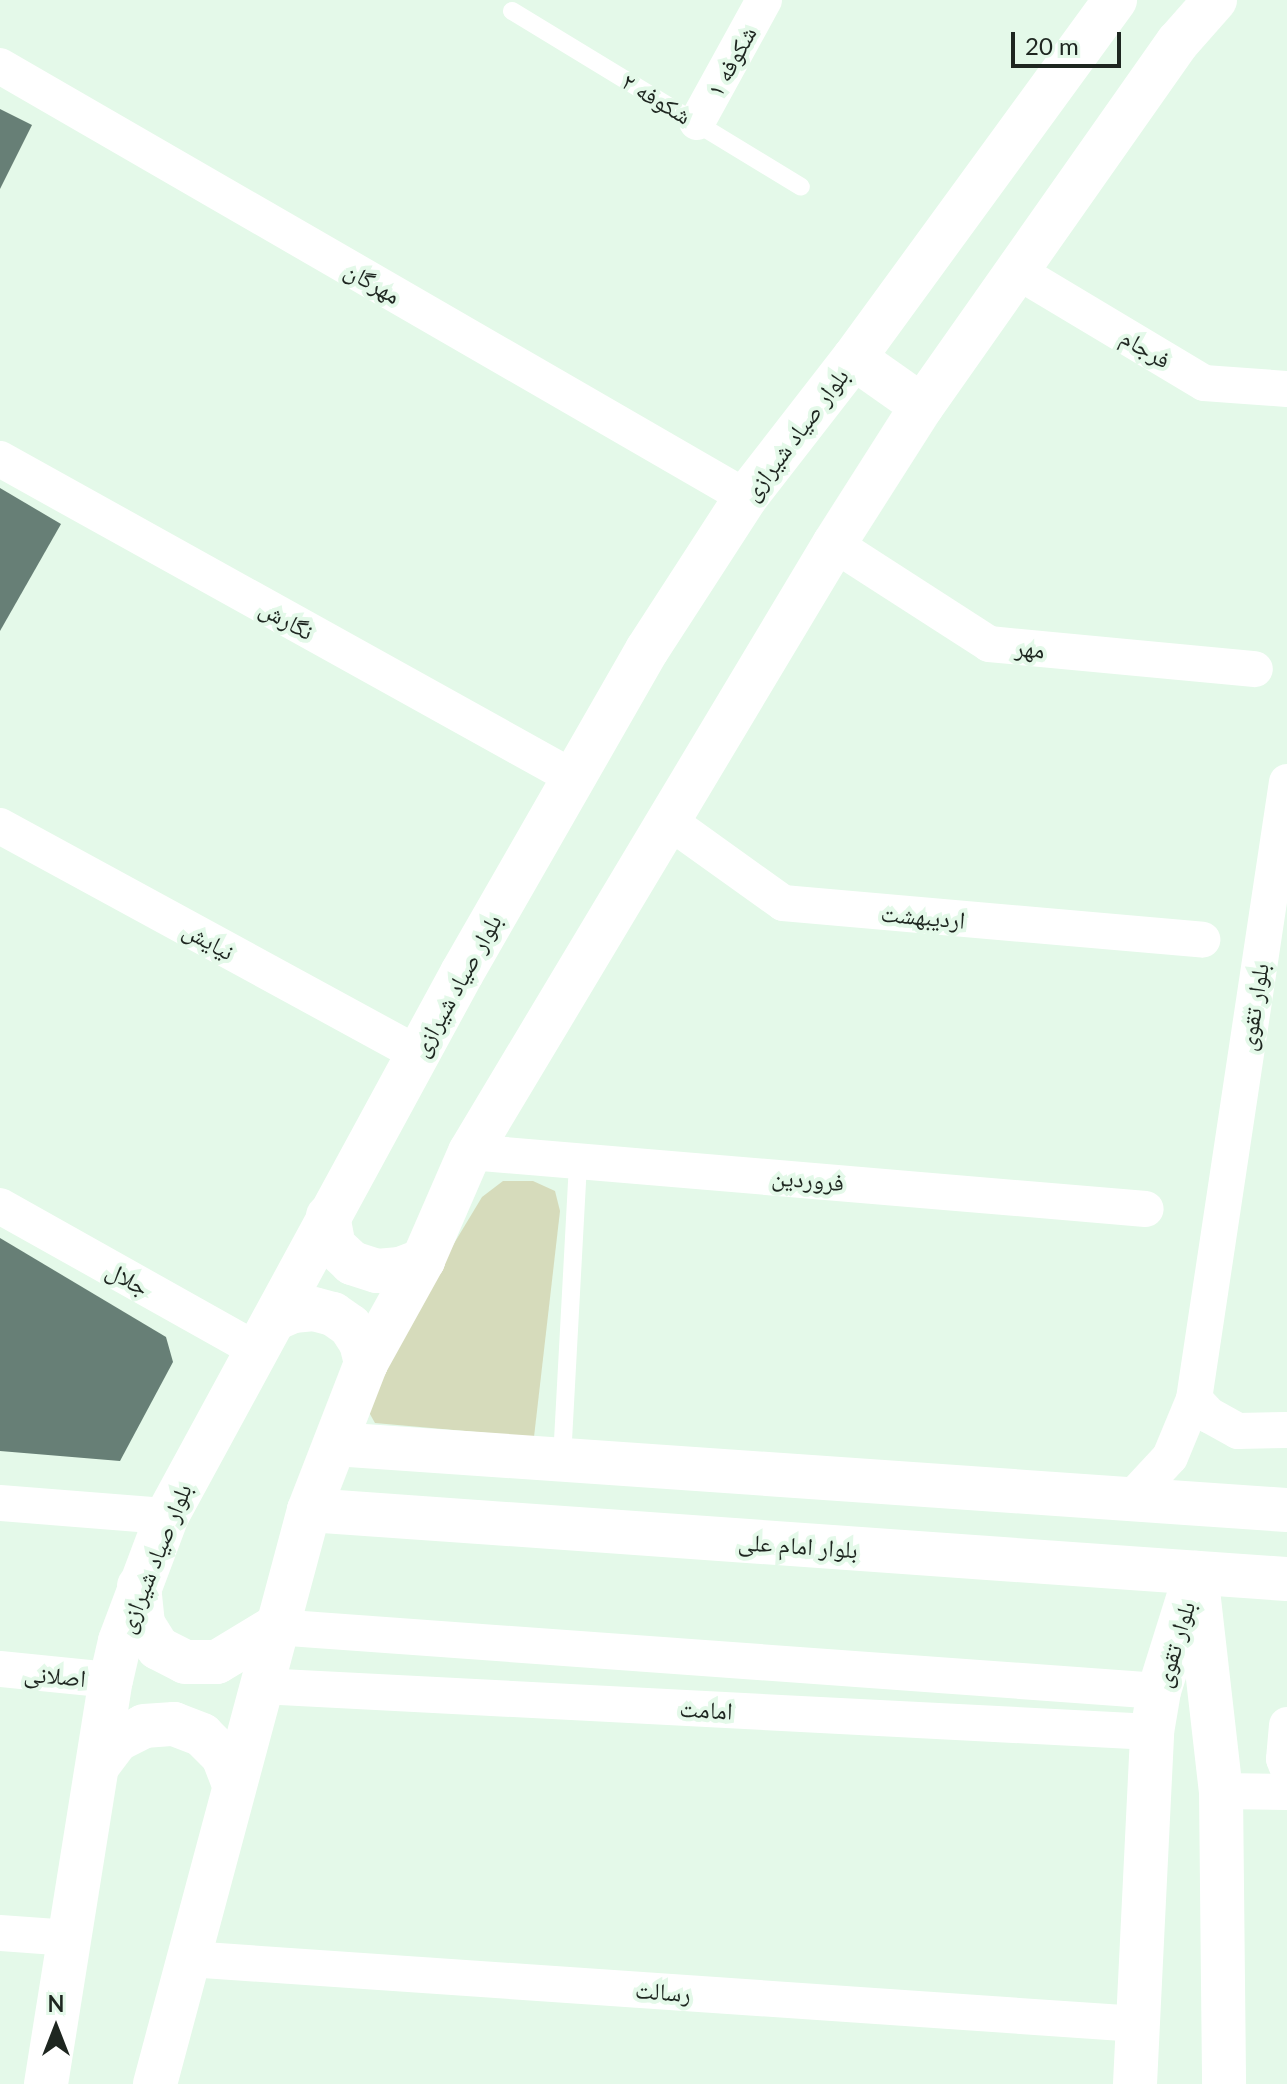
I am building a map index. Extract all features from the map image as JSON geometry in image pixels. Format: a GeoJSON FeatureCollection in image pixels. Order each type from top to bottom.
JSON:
{"type":"FeatureCollection","features":[{"type":"Feature","properties":{"kind":"street","name":"شکوفه ۱"},"geometry":{"type":"LineString","coordinates":[[697,122],[764,0]]}},
{"type":"Feature","properties":{"kind":"street","name":"بلوار صیاد شیرازی"},"geometry":{"type":"LineString","coordinates":[[46,2084],[111,1680],[139,1586],[167,1516],[328,1216],[647,650],[746,497],[854,358],[1115,0]]}},
{"type":"Feature","properties":{"kind":"street"},"geometry":{"type":"LineString","coordinates":[[155,2084],[275,1627],[309,1510],[366,1363],[423,1260],[470,1152],[834,544],[922,406],[1178,42],[1215,0]]}},
{"type":"Feature","properties":{"kind":"street","name":"مهرگان"},"geometry":{"type":"LineString","coordinates":[[0,66],[746,497]]}},
{"type":"Feature","properties":{"kind":"street","name":"فرجام"},"geometry":{"type":"LineString","coordinates":[[1017,271],[1204,383],[1287,389]]}},
{"type":"Feature","properties":{"kind":"street"},"geometry":{"type":"LineString","coordinates":[[854,358],[922,406]]}},
{"type":"Feature","properties":{"kind":"street","name":"نگارش"},"geometry":{"type":"LineString","coordinates":[[0,459],[574,778]]}},
{"type":"Feature","properties":{"kind":"street","name":"مهر"},"geometry":{"type":"LineString","coordinates":[[834,544],[989,644],[1255,669]]}},
{"type":"Feature","properties":{"kind":"street","name":"بلوار تقوی"},"geometry":{"type":"LineString","coordinates":[[1131,1499],[1170,1457],[1194,1399],[1287,782]]}},
{"type":"Feature","properties":{"kind":"street","name":"اردیبهشت"},"geometry":{"type":"LineString","coordinates":[[670,822],[783,903],[1202,940]]}},
{"type":"Feature","properties":{"kind":"street","name":"نیایش"},"geometry":{"type":"LineString","coordinates":[[0,826],[418,1054]]}},
{"type":"Feature","properties":{"kind":"street","name":"فروردین"},"geometry":{"type":"LineString","coordinates":[[470,1152],[1146,1209]]}},
{"type":"Feature","properties":{"kind":"street","name":"جلال"},"geometry":{"type":"LineString","coordinates":[[0,1206],[266,1335]]}},
{"type":"Feature","properties":{"kind":"street"},"geometry":{"type":"LineString","coordinates":[[328,1216],[334,1246],[352,1263],[377,1271],[400,1269],[423,1260]]}},
{"type":"Feature","properties":{"kind":"street"},"geometry":{"type":"LineString","coordinates":[[266,1335],[293,1311],[314,1309],[333,1314],[356,1335],[366,1363]]}},
{"type":"Feature","properties":{"kind":"street"},"geometry":{"type":"LineString","coordinates":[[1194,1399],[1209,1415],[1238,1431],[1287,1430]]}},
{"type":"Feature","properties":{"kind":"street"},"geometry":{"type":"LineString","coordinates":[[335,1444],[1287,1510]]}},
{"type":"Feature","properties":{"kind":"street"},"geometry":{"type":"LineString","coordinates":[[0,1503],[167,1516]]}},
{"type":"Feature","properties":{"kind":"street","name":"بلوار امام علی"},"geometry":{"type":"LineString","coordinates":[[309,1510],[1287,1579]]}},
{"type":"Feature","properties":{"kind":"street","name":"بلوار تقوی"},"geometry":{"type":"LineString","coordinates":[[1135,2084],[1155,1712],[1196,1573]]}},
{"type":"Feature","properties":{"kind":"street","name":"بلوار تقوی"},"geometry":{"type":"LineString","coordinates":[[1196,1573],[1221,1791],[1224,2084]]}},
{"type":"Feature","properties":{"kind":"street"},"geometry":{"type":"LineString","coordinates":[[139,1586],[143,1624],[158,1648],[185,1662],[217,1662],[275,1627]]}},
{"type":"Feature","properties":{"kind":"street","name":"امامت"},"geometry":{"type":"LineString","coordinates":[[275,1627],[1155,1712]]}},
{"type":"Feature","properties":{"kind":"street","name":"اصلانی"},"geometry":{"type":"LineString","coordinates":[[0,1669],[111,1680]]}},
{"type":"Feature","properties":{"kind":"street","name":"امامت"},"geometry":{"type":"LineString","coordinates":[[261,1686],[1155,1712]]}},
{"type":"Feature","properties":{"kind":"street"},"geometry":{"type":"LineString","coordinates":[[99,1764],[117,1740],[144,1726],[174,1724],[202,1735],[213,1745],[223,1756],[234,1784]]}},
{"type":"Feature","properties":{"kind":"street"},"geometry":{"type":"LineString","coordinates":[[1287,1725],[1284,1759],[1287,1767]]}},
{"type":"Feature","properties":{"kind":"street"},"geometry":{"type":"LineString","coordinates":[[1221,1791],[1287,1792]]}},
{"type":"Feature","properties":{"kind":"street"},"geometry":{"type":"LineString","coordinates":[[0,1933],[70,1938]]}},
{"type":"Feature","properties":{"kind":"street","name":"رسالت"},"geometry":{"type":"LineString","coordinates":[[189,1959],[1138,2024]]}},
{"type":"Feature","properties":{"kind":"lane","name":"شکوفه ۲"},"geometry":{"type":"LineString","coordinates":[[512,11],[801,187]]}},
{"type":"Feature","properties":{"kind":"lane"},"geometry":{"type":"LineString","coordinates":[[562,1459],[578,1160]]}},
{"type":"Feature","properties":{"kind":"green space"},"geometry":{"type":"Polygon","coordinates":[[[503,1181],[533,1181],[555,1191],[560,1211],[534,1437],[375,1423],[361,1398],[482,1197],[503,1181]]]}},
{"type":"Feature","properties":{"kind":"building"},"geometry":{"type":"Polygon","coordinates":[[[0,109],[32,125],[0,189],[0,109]]]}},
{"type":"Feature","properties":{"kind":"building"},"geometry":{"type":"Polygon","coordinates":[[[0,488],[61,524],[0,631],[0,488]]]}},
{"type":"Feature","properties":{"kind":"building"},"geometry":{"type":"Polygon","coordinates":[[[0,1238],[166,1337],[173,1362],[120,1461],[0,1451],[0,1238]]]}}]}
